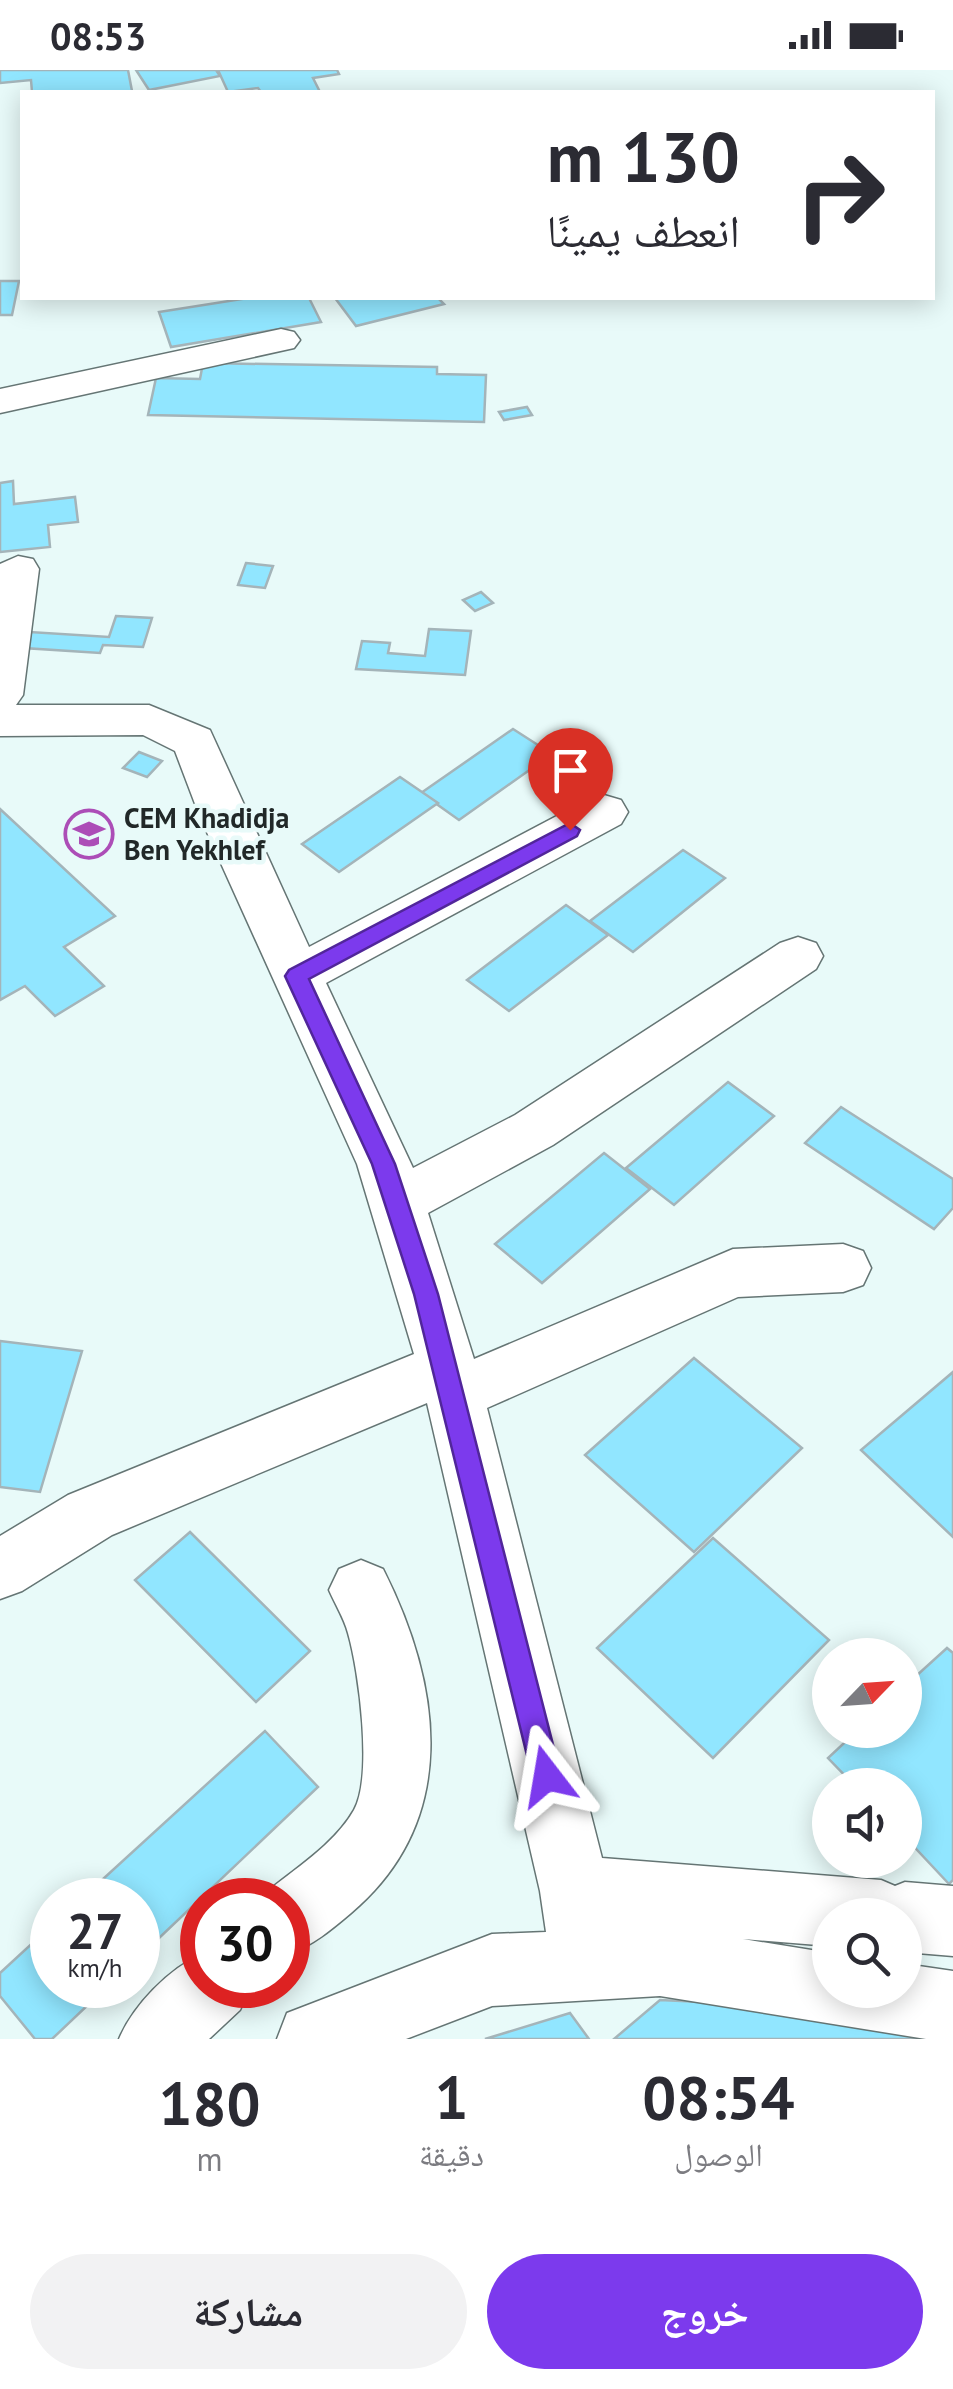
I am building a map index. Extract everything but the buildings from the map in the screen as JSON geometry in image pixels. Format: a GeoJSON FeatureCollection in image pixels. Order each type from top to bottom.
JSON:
{"type":"FeatureCollection","features":[{"type":"Feature","properties":{"kind":"street"},"geometry":{"type":"LineString","coordinates":[[0,401],[281,340]]}},
{"type":"Feature","properties":{"kind":"street"},"geometry":{"type":"LineString","coordinates":[[0,694],[18,570]]}},
{"type":"Feature","properties":{"kind":"street"},"geometry":{"type":"LineString","coordinates":[[0,721],[66,717],[149,720],[194,741],[224,817],[384,1164],[397,1203],[449,1382],[575,1891],[586,1965]]}},
{"type":"Feature","properties":{"kind":"street"},"geometry":{"type":"LineString","coordinates":[[296,976],[604,812]]}},
{"type":"Feature","properties":{"kind":"street"},"geometry":{"type":"LineString","coordinates":[[397,1203],[534,1130],[798,956]]}},
{"type":"Feature","properties":{"kind":"street"},"geometry":{"type":"LineString","coordinates":[[0,1570],[90,1515],[732,1274],[843,1268]]}},
{"type":"Feature","properties":{"kind":"street"},"geometry":{"type":"LineString","coordinates":[[310,1900],[362,1854],[385,1822],[395,1770],[389,1679],[380,1630],[361,1590]]}},
{"type":"Feature","properties":{"kind":"street"},"geometry":{"type":"LineString","coordinates":[[575,1891],[812,1910]]}},
{"type":"Feature","properties":{"kind":"street"},"geometry":{"type":"LineString","coordinates":[[922,1918],[953,1921]]}},
{"type":"Feature","properties":{"kind":"street"},"geometry":{"type":"LineString","coordinates":[[314,2039],[492,1970],[660,1961],[812,1985]]}},
{"type":"Feature","properties":{"kind":"street"},"geometry":{"type":"LineString","coordinates":[[922,2002],[953,2006]]}},
{"type":"Feature","properties":{"kind":"street"},"geometry":{"type":"LineString","coordinates":[[155,2039],[189,2008]]}},
{"type":"Feature","properties":{"kind":"place","name":"CEM Khadidja Ben Yekhlef"},"geometry":{"type":"Point","coordinates":[89,834]}},
{"type":"Feature","properties":{"kind":"route"},"geometry":{"type":"LineString","coordinates":[[547,1776],[436,1325],[384,1164],[296,976],[570,830]]}}]}
